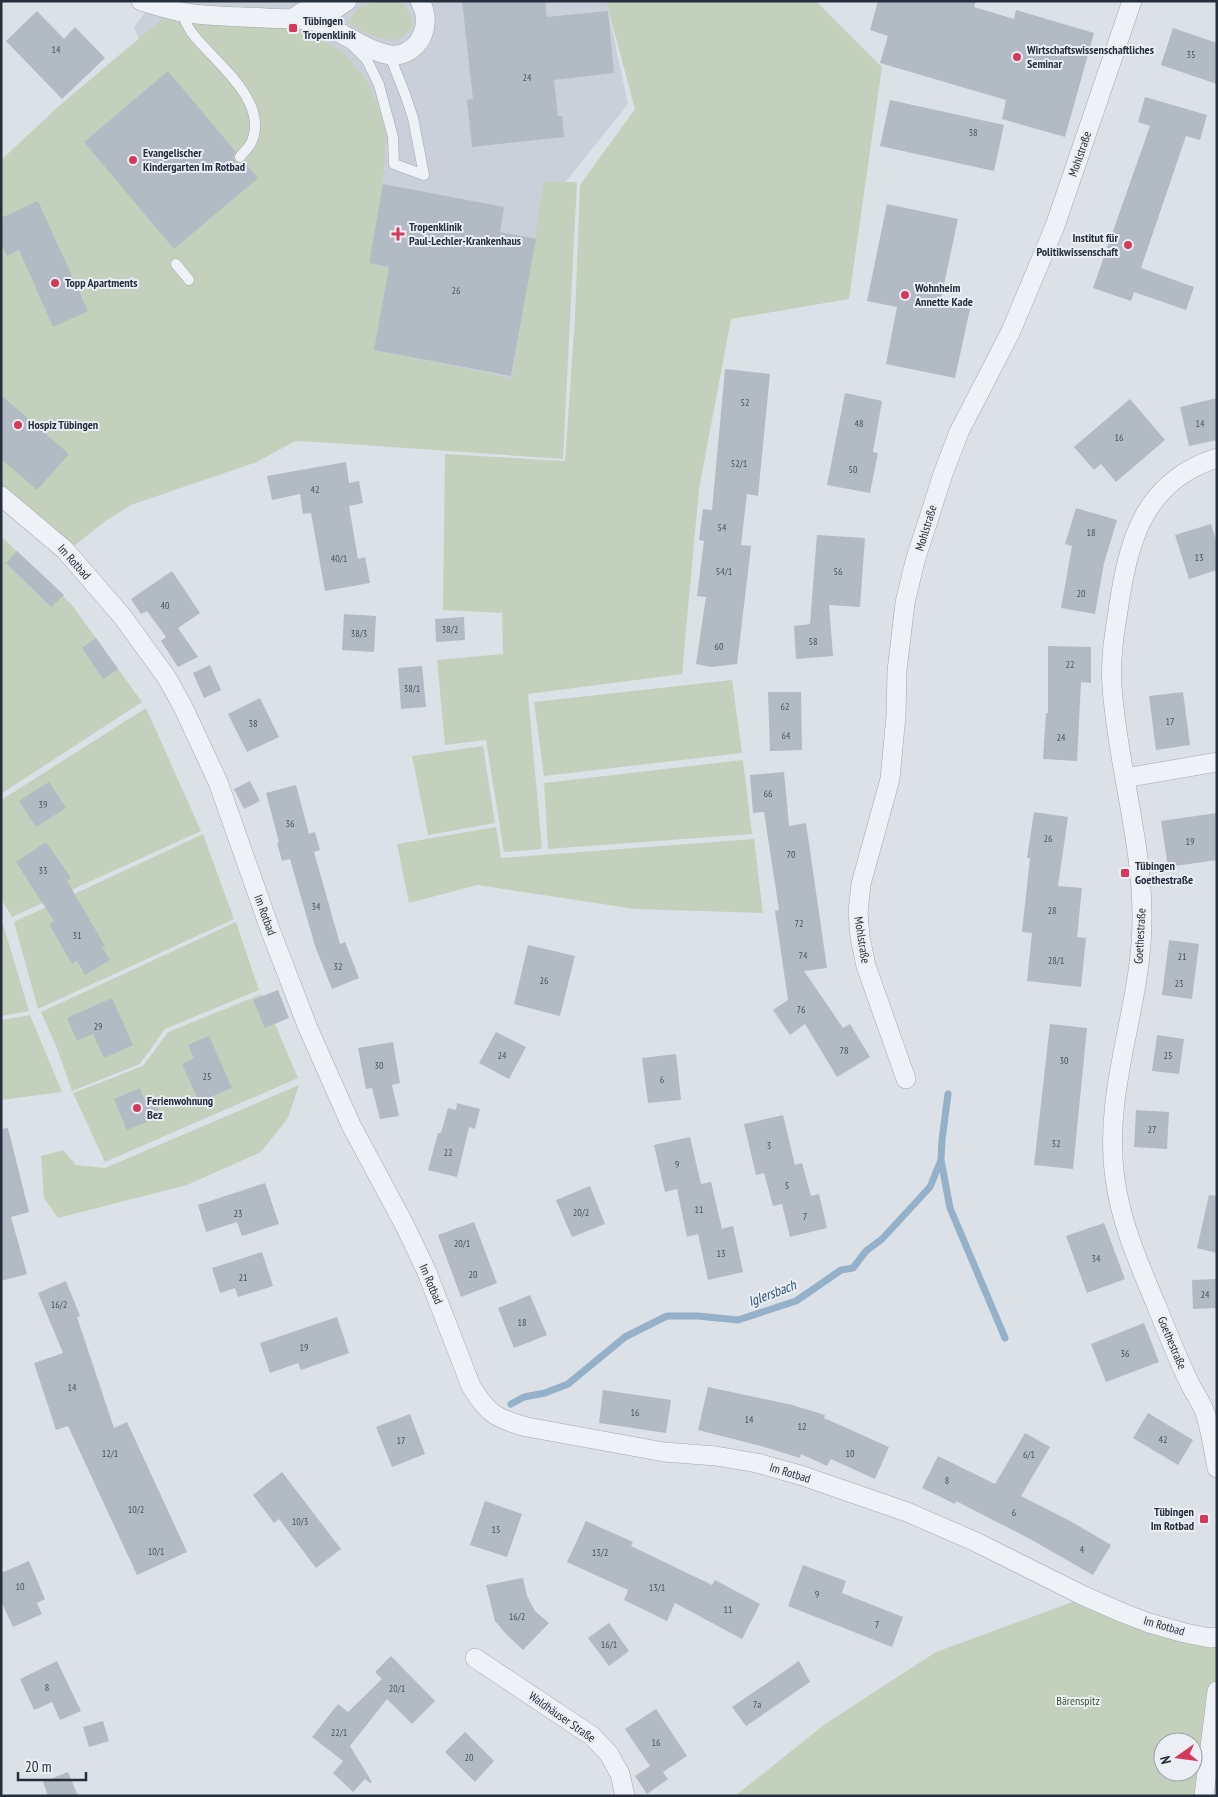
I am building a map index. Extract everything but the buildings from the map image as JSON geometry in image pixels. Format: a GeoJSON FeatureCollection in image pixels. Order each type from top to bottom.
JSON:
{"type":"FeatureCollection","features":[{"type":"Feature","properties":{"kind":"street"},"geometry":{"type":"LineString","coordinates":[[141,1],[182,12],[316,22],[341,32],[369,49],[397,55],[409,50],[420,40],[425,31],[426,19],[420,1]]}},
{"type":"Feature","properties":{"kind":"street"},"geometry":{"type":"LineString","coordinates":[[290,20],[320,1]]}},
{"type":"Feature","properties":{"kind":"street"},"geometry":{"type":"LineString","coordinates":[[316,22],[347,1]]}},
{"type":"Feature","properties":{"kind":"street","name":"Mohlstraße"},"geometry":{"type":"LineString","coordinates":[[906,1079],[866,966],[860,937],[858,912],[861,884],[890,779],[896,716],[897,671],[905,603],[924,533],[959,432],[1011,331],[1055,226],[1132,1]]}},
{"type":"Feature","properties":{"kind":"street","name":"Goethestraße"},"geometry":{"type":"LineString","coordinates":[[1217,458],[1200,463],[1174,480],[1152,501],[1138,527],[1120,593],[1112,656],[1112,692],[1139,869],[1142,916],[1140,958],[1118,1077],[1112,1121],[1115,1180],[1132,1246],[1189,1382],[1210,1414],[1217,1468]]}},
{"type":"Feature","properties":{"kind":"street","name":"Im Rotbad"},"geometry":{"type":"LineString","coordinates":[[1,496],[65,550],[122,616],[167,678],[199,738],[226,803],[293,990],[328,1075],[426,1270],[471,1386],[481,1403],[493,1414],[509,1422],[527,1427],[664,1452],[716,1456],[757,1463],[800,1475],[907,1512],[976,1542],[1082,1595],[1123,1613],[1149,1623],[1185,1633],[1210,1638],[1217,1637]]}},
{"type":"Feature","properties":{"kind":"street"},"geometry":{"type":"LineString","coordinates":[[1125,778],[1217,762]]}},
{"type":"Feature","properties":{"kind":"street","name":"Waldhäuser Straße"},"geometry":{"type":"LineString","coordinates":[[475,1658],[592,1736],[610,1754],[620,1774],[625,1796]]}},
{"type":"Feature","properties":{"kind":"street"},"geometry":{"type":"LineString","coordinates":[[1204,1796],[1217,1692]]}},
{"type":"Feature","properties":{"kind":"lane"},"geometry":{"type":"LineString","coordinates":[[182,12],[192,32],[240,85],[247,97],[254,120],[254,133],[250,145],[240,157]]}},
{"type":"Feature","properties":{"kind":"lane"},"geometry":{"type":"LineString","coordinates":[[341,32],[367,60],[379,85],[394,137],[394,164],[424,175],[413,118],[389,54]]}},
{"type":"Feature","properties":{"kind":"lane"},"geometry":{"type":"LineString","coordinates":[[176,264],[189,280]]}},
{"type":"Feature","properties":{"kind":"shaded area","name":"Tropenklinik Paul-Lechler-Krankenhaus"},"geometry":{"type":"Polygon","coordinates":[[[154,1],[606,1],[628,104],[563,185],[549,397],[391,374],[152,71],[134,27],[154,1]]]}},
{"type":"Feature","properties":{"kind":"green space"},"geometry":{"type":"Polygon","coordinates":[[[377,1],[398,2],[406,7],[413,26],[399,40],[391,40],[366,33],[348,23],[357,9],[377,1]]]}},
{"type":"Feature","properties":{"kind":"green space"},"geometry":{"type":"Polygon","coordinates":[[[606,1],[816,1],[882,67],[849,299],[731,319],[699,489],[682,674],[528,694],[542,849],[504,852],[486,740],[445,745],[437,660],[503,654],[502,613],[443,610],[445,454],[565,461],[575,317],[580,185],[635,109],[606,1]]]}},
{"type":"Feature","properties":{"kind":"green space"},"geometry":{"type":"Polygon","coordinates":[[[167,15],[307,31],[344,53],[369,85],[386,133],[383,184],[369,263],[389,267],[374,350],[512,378],[544,182],[577,182],[563,459],[295,441],[257,462],[131,505],[107,520],[66,552],[1,498],[1,160],[60,105],[167,15]]]}},
{"type":"Feature","properties":{"kind":"green space"},"geometry":{"type":"Polygon","coordinates":[[[1,536],[72,605],[142,702],[1,794],[1,536]]]}},
{"type":"Feature","properties":{"kind":"green space"},"geometry":{"type":"Polygon","coordinates":[[[732,680],[742,753],[544,776],[534,702],[732,680]]]}},
{"type":"Feature","properties":{"kind":"green space"},"geometry":{"type":"Polygon","coordinates":[[[146,708],[201,831],[12,917],[1,899],[1,800],[146,708]]]}},
{"type":"Feature","properties":{"kind":"green space"},"geometry":{"type":"Polygon","coordinates":[[[483,746],[495,823],[428,835],[412,756],[483,746]]]}},
{"type":"Feature","properties":{"kind":"green space"},"geometry":{"type":"Polygon","coordinates":[[[743,760],[752,834],[548,849],[544,783],[743,760]]]}},
{"type":"Feature","properties":{"kind":"green space"},"geometry":{"type":"Polygon","coordinates":[[[496,827],[501,858],[754,839],[763,913],[635,909],[477,885],[409,903],[397,844],[496,827]]]}},
{"type":"Feature","properties":{"kind":"green space"},"geometry":{"type":"Polygon","coordinates":[[[203,834],[234,919],[38,1009],[14,922],[203,834]]]}},
{"type":"Feature","properties":{"kind":"green space"},"geometry":{"type":"Polygon","coordinates":[[[236,922],[259,990],[165,1029],[140,1064],[72,1091],[56,1046],[41,1012],[236,922]]]}},
{"type":"Feature","properties":{"kind":"green space"},"geometry":{"type":"Polygon","coordinates":[[[3,924],[29,1011],[1,1016],[1,925],[3,924]]]}},
{"type":"Feature","properties":{"kind":"green space"},"geometry":{"type":"Polygon","coordinates":[[[262,994],[298,1078],[105,1162],[73,1093],[143,1066],[168,1032],[262,994]]]}},
{"type":"Feature","properties":{"kind":"green space"},"geometry":{"type":"Polygon","coordinates":[[[30,1015],[62,1092],[1,1100],[1,1020],[30,1015]]]}},
{"type":"Feature","properties":{"kind":"green space"},"geometry":{"type":"Polygon","coordinates":[[[299,1085],[288,1118],[261,1152],[187,1185],[58,1218],[44,1198],[41,1156],[63,1150],[76,1165],[105,1168],[299,1085]]]}},
{"type":"Feature","properties":{"kind":"green space","name":"Bärenspitz"},"geometry":{"type":"Polygon","coordinates":[[[1078,1600],[1217,1636],[1217,1691],[1204,1796],[735,1796],[825,1724],[936,1652],[1078,1600]]]}},
{"type":"Feature","properties":{"kind":"waterway","name":"Iglersbach"},"geometry":{"type":"LineString","coordinates":[[511,1404],[524,1397],[545,1393],[568,1384],[625,1337],[667,1316],[698,1316],[738,1320],[796,1301],[841,1270],[853,1268],[866,1251],[882,1239],[930,1187],[941,1160],[948,1094]]}},
{"type":"Feature","properties":{"kind":"waterway"},"geometry":{"type":"LineString","coordinates":[[941,1160],[950,1208],[1005,1338]]}},
{"type":"Feature","properties":{"kind":"place","name":"Tübingen Tropenklinik"},"geometry":{"type":"Point","coordinates":[293,28]}},
{"type":"Feature","properties":{"kind":"place","name":"Wirtschaftswissenschaftliches Seminar"},"geometry":{"type":"Point","coordinates":[1017,57]}},
{"type":"Feature","properties":{"kind":"place","name":"Evangelischer Kindergarten Im Rotbad"},"geometry":{"type":"Point","coordinates":[133,160]}},
{"type":"Feature","properties":{"kind":"place","name":"Tropenklinik Paul-Lechler-Krankenhaus"},"geometry":{"type":"Point","coordinates":[398,234]}},
{"type":"Feature","properties":{"kind":"place","name":"Institut für Politikwissenschaft"},"geometry":{"type":"Point","coordinates":[1128,245]}},
{"type":"Feature","properties":{"kind":"place","name":"Topp Apartments"},"geometry":{"type":"Point","coordinates":[55,283]}},
{"type":"Feature","properties":{"kind":"place","name":"Wohnheim Annette Kade"},"geometry":{"type":"Point","coordinates":[905,295]}},
{"type":"Feature","properties":{"kind":"place","name":"Hospiz Tübingen"},"geometry":{"type":"Point","coordinates":[18,425]}},
{"type":"Feature","properties":{"kind":"place","name":"Tübingen Goethestraße"},"geometry":{"type":"Point","coordinates":[1125,873]}},
{"type":"Feature","properties":{"kind":"place","name":"Ferienwohnung Bez"},"geometry":{"type":"Point","coordinates":[137,1108]}},
{"type":"Feature","properties":{"kind":"place","name":"Tübingen Im Rotbad"},"geometry":{"type":"Point","coordinates":[1204,1519]}}]}
